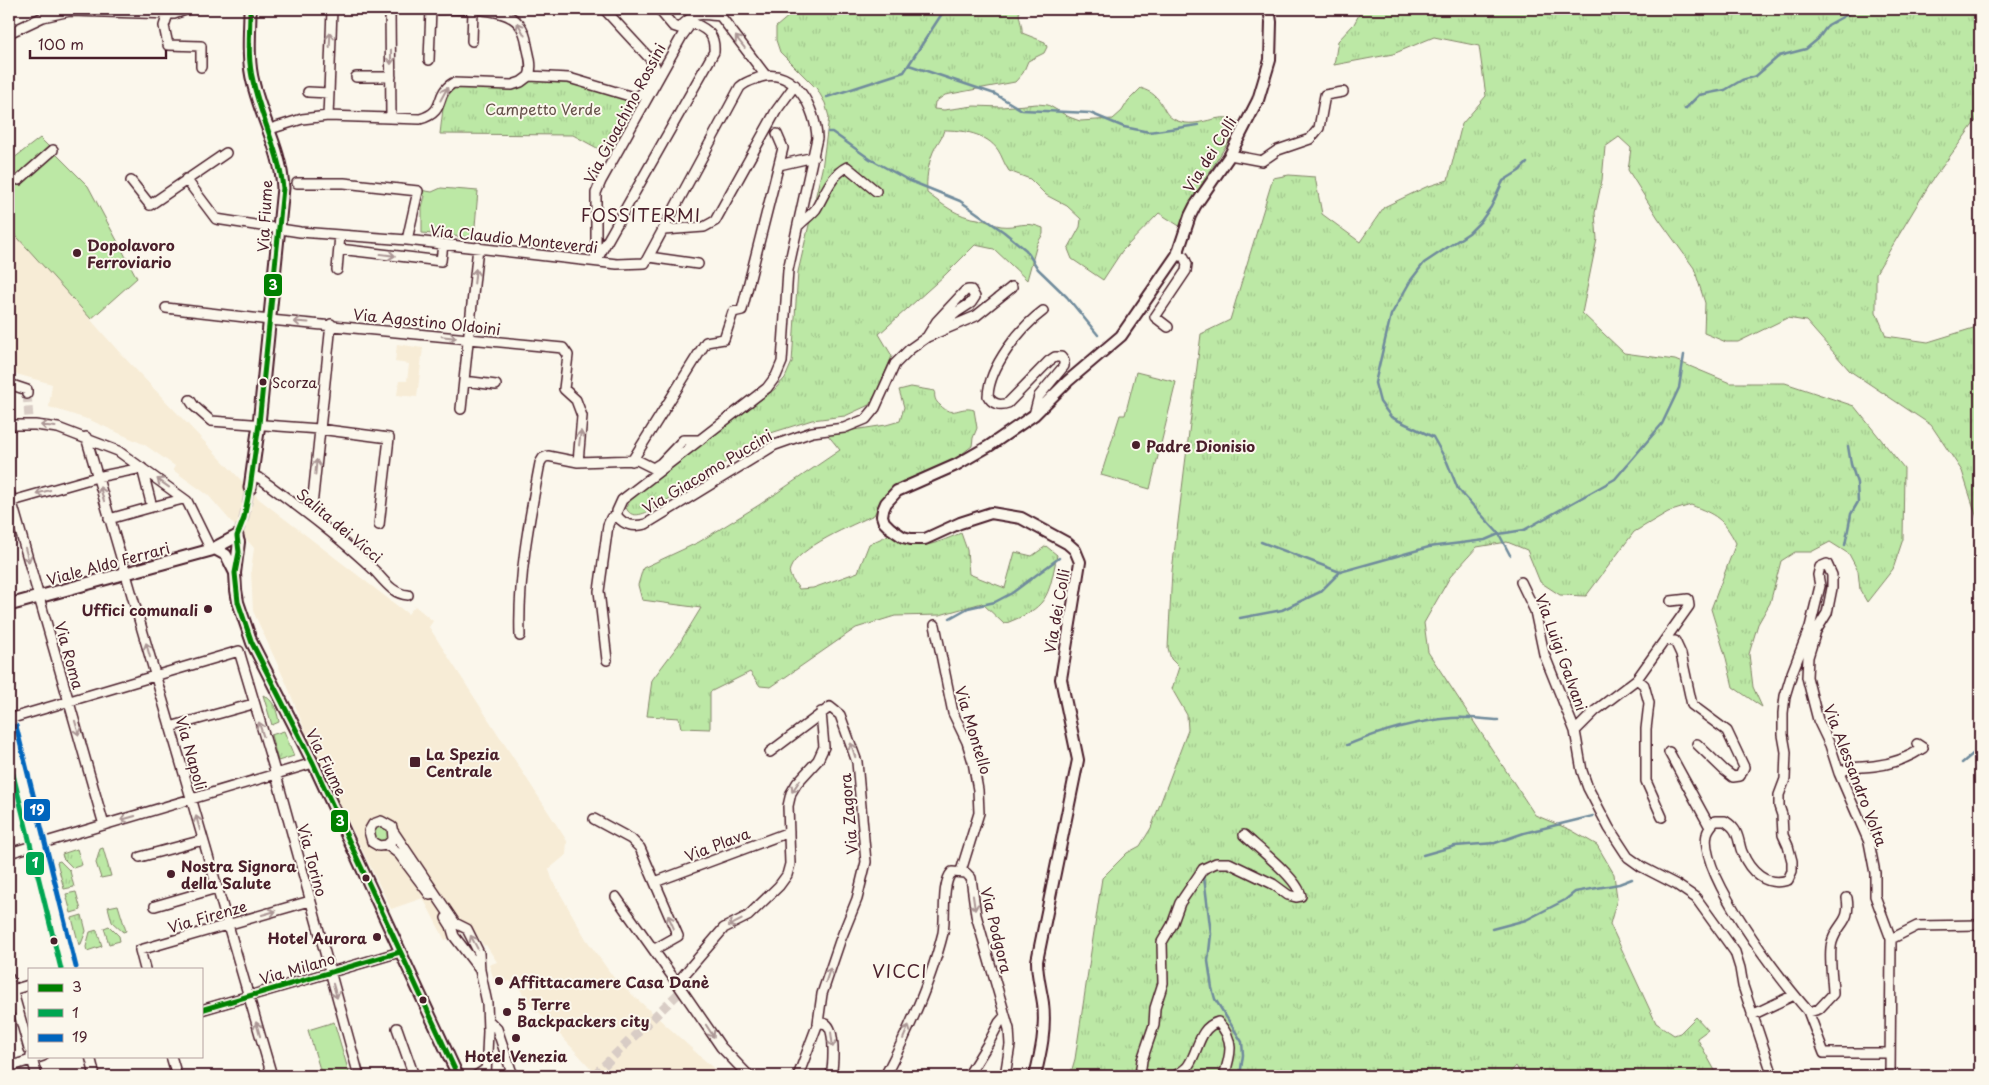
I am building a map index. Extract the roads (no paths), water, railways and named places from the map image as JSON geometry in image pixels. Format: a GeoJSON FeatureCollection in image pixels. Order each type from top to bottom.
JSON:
{"type":"FeatureCollection","features":[{"type":"Feature","properties":{"kind":"main road","name":"Via Fiume"},"geometry":{"type":"LineString","coordinates":[[250,9],[252,82],[270,129],[283,182],[280,228],[259,424],[250,488]]}},
{"type":"Feature","properties":{"kind":"main road","name":"Viale Aldo Ferrari"},"geometry":{"type":"LineString","coordinates":[[9,605],[213,550],[237,536]]}},
{"type":"Feature","properties":{"kind":"street"},"geometry":{"type":"LineString","coordinates":[[9,33],[42,17],[70,11],[168,14],[188,9]]}},
{"type":"Feature","properties":{"kind":"street"},"geometry":{"type":"LineString","coordinates":[[328,116],[332,9]]}},
{"type":"Feature","properties":{"kind":"street"},"geometry":{"type":"LineString","coordinates":[[390,9],[391,118]]}},
{"type":"Feature","properties":{"kind":"street"},"geometry":{"type":"LineString","coordinates":[[270,129],[302,119],[328,116],[391,118],[431,116],[436,110],[442,94],[453,83],[512,85],[521,82],[529,76],[531,71],[525,36],[520,24],[512,17],[502,13],[432,9],[429,60]]}},
{"type":"Feature","properties":{"kind":"street"},"geometry":{"type":"LineString","coordinates":[[529,76],[570,78],[633,97],[639,97],[646,89],[655,69],[652,61],[604,9]]}},
{"type":"Feature","properties":{"kind":"street","name":"Via dei Colli"},"geometry":{"type":"LineString","coordinates":[[1035,1076],[1044,1033],[1043,1005],[1037,971],[1039,943],[1078,760],[1061,678],[1080,562],[1078,554],[1067,543],[1042,528],[1022,518],[1007,515],[982,514],[925,539],[910,539],[896,534],[884,522],[882,516],[886,503],[897,491],[956,466],[1034,415],[1068,381],[1121,336],[1177,255],[1194,206],[1230,155],[1258,100],[1270,60],[1272,22],[1269,9]]}},
{"type":"Feature","properties":{"kind":"street"},"geometry":{"type":"LineString","coordinates":[[472,41],[473,10]]}},
{"type":"Feature","properties":{"kind":"street"},"geometry":{"type":"LineString","coordinates":[[662,13],[673,26],[679,28],[693,16],[700,13],[717,12],[766,76]]}},
{"type":"Feature","properties":{"kind":"street"},"geometry":{"type":"LineString","coordinates":[[168,14],[164,26],[168,45],[201,46],[200,67]]}},
{"type":"Feature","properties":{"kind":"street","name":"Via Gioachino Rossini"},"geometry":{"type":"LineString","coordinates":[[695,24],[703,27],[713,37],[714,52],[596,261],[596,193],[601,181],[682,36],[690,25],[695,24]]}},
{"type":"Feature","properties":{"kind":"street"},"geometry":{"type":"LineString","coordinates":[[664,230],[704,227],[714,221],[776,111],[795,85],[778,77],[766,76],[750,81],[740,87],[649,257],[698,264]]}},
{"type":"Feature","properties":{"kind":"street"},"geometry":{"type":"LineString","coordinates":[[356,77],[391,77]]}},
{"type":"Feature","properties":{"kind":"street","name":"Via Giacomo Puccini"},"geometry":{"type":"LineString","coordinates":[[795,85],[806,97],[815,122],[817,138],[788,270],[783,351],[779,370],[767,388],[622,500],[616,516],[622,522],[632,526],[646,524],[775,445],[812,432],[844,428],[866,419],[876,408],[895,364],[957,312],[974,301],[975,297],[971,290],[965,291],[937,321],[927,337]]}},
{"type":"Feature","properties":{"kind":"street"},"geometry":{"type":"LineString","coordinates":[[308,92],[329,93]]}},
{"type":"Feature","properties":{"kind":"street"},"geometry":{"type":"LineString","coordinates":[[1230,155],[1262,161],[1278,150],[1310,139],[1319,128],[1325,95],[1343,92]]}},
{"type":"Feature","properties":{"kind":"street"},"geometry":{"type":"LineString","coordinates":[[632,461],[706,342],[724,339],[733,312],[742,310],[783,148],[777,134]]}},
{"type":"Feature","properties":{"kind":"street"},"geometry":{"type":"LineString","coordinates":[[19,180],[53,150]]}},
{"type":"Feature","properties":{"kind":"street"},"geometry":{"type":"LineString","coordinates":[[131,181],[150,205],[226,153]]}},
{"type":"Feature","properties":{"kind":"street"},"geometry":{"type":"LineString","coordinates":[[779,165],[814,157]]}},
{"type":"Feature","properties":{"kind":"street"},"geometry":{"type":"LineString","coordinates":[[798,226],[815,210],[830,183],[841,170],[847,167],[876,191]]}},
{"type":"Feature","properties":{"kind":"street","name":"Via Claudio Monteverdi"},"geometry":{"type":"LineString","coordinates":[[186,179],[216,219],[340,235],[478,247],[617,264],[645,263],[649,257]]}},
{"type":"Feature","properties":{"kind":"street","name":"Via Claudio Monteverdi"},"geometry":{"type":"LineString","coordinates":[[298,183],[344,183],[418,190],[408,240]]}},
{"type":"Feature","properties":{"kind":"street"},"geometry":{"type":"LineString","coordinates":[[337,270],[340,235]]}},
{"type":"Feature","properties":{"kind":"street"},"geometry":{"type":"LineString","coordinates":[[339,250],[441,262],[443,244]]}},
{"type":"Feature","properties":{"kind":"street"},"geometry":{"type":"LineString","coordinates":[[461,409],[478,247]]}},
{"type":"Feature","properties":{"kind":"street"},"geometry":{"type":"LineString","coordinates":[[1168,327],[1155,317],[1186,270],[1187,264],[1184,257],[1177,255]]}},
{"type":"Feature","properties":{"kind":"street","name":"Via Giacomo Puccini"},"geometry":{"type":"LineString","coordinates":[[927,337],[976,316],[1012,287]]}},
{"type":"Feature","properties":{"kind":"street","name":"Via Agostino Oldoini"},"geometry":{"type":"LineString","coordinates":[[166,308],[564,349],[568,355],[564,387],[576,400],[582,413],[578,462]]}},
{"type":"Feature","properties":{"kind":"street"},"geometry":{"type":"LineString","coordinates":[[1034,415],[1039,396],[1064,366],[1064,361],[1061,357],[1056,357],[1049,361],[1008,403],[1002,405],[995,404],[990,400],[988,392],[995,372],[1009,347],[1027,324],[1043,311]]}},
{"type":"Feature","properties":{"kind":"street"},"geometry":{"type":"LineString","coordinates":[[311,516],[331,324]]}},
{"type":"Feature","properties":{"kind":"street"},"geometry":{"type":"LineString","coordinates":[[464,381],[496,384]]}},
{"type":"Feature","properties":{"kind":"street"},"geometry":{"type":"LineString","coordinates":[[9,384],[27,390],[27,394]]}},
{"type":"Feature","properties":{"kind":"street"},"geometry":{"type":"LineString","coordinates":[[190,400],[211,421],[319,429],[389,438],[379,526]]}},
{"type":"Feature","properties":{"kind":"street"},"geometry":{"type":"LineString","coordinates":[[9,425],[29,421],[86,437],[118,451],[187,501],[213,550],[226,555],[235,573]]}},
{"type":"Feature","properties":{"kind":"street","name":"Via Napoli"},"geometry":{"type":"LineString","coordinates":[[86,437],[272,1076]]}},
{"type":"Feature","properties":{"kind":"street"},"geometry":{"type":"LineString","coordinates":[[520,636],[519,600],[522,567],[540,463],[545,457],[578,462],[637,460],[653,468],[661,463],[683,440],[700,440]]}},
{"type":"Feature","properties":{"kind":"street"},"geometry":{"type":"LineString","coordinates":[[10,498],[142,468]]}},
{"type":"Feature","properties":{"kind":"street"},"geometry":{"type":"LineString","coordinates":[[142,468],[152,507]]}},
{"type":"Feature","properties":{"kind":"street","name":"Salita dei Vicci"},"geometry":{"type":"LineString","coordinates":[[252,475],[311,516],[358,555],[398,594],[408,596]]}},
{"type":"Feature","properties":{"kind":"street","name":"Via Roma"},"geometry":{"type":"LineString","coordinates":[[10,498],[104,825]]}},
{"type":"Feature","properties":{"kind":"street"},"geometry":{"type":"LineString","coordinates":[[109,519],[184,499]]}},
{"type":"Feature","properties":{"kind":"street"},"geometry":{"type":"LineString","coordinates":[[608,660],[599,591],[608,525],[611,518],[616,516]]}},
{"type":"Feature","properties":{"kind":"street","name":"Via Fiume"},"geometry":{"type":"LineString","coordinates":[[237,536],[239,552],[235,573],[238,602],[252,643],[313,763],[459,1076]]}},
{"type":"Feature","properties":{"kind":"street","name":"Via Alessandro Volta"},"geometry":{"type":"LineString","coordinates":[[1710,826],[1715,821],[1725,821],[1735,830],[1742,852],[1749,865],[1758,875],[1769,882],[1788,880],[1792,871],[1792,861],[1783,835],[1782,815],[1779,806],[1779,795],[1785,779],[1786,752],[1783,735],[1785,696],[1810,627],[1820,586],[1818,575],[1820,568],[1827,564],[1832,575],[1832,588],[1827,613],[1816,631],[1808,657],[1807,677],[1818,720],[1869,842],[1875,872],[1875,896],[1891,940],[1890,1076]]}},
{"type":"Feature","properties":{"kind":"street","name":"Via Luigi Galvani"},"geometry":{"type":"LineString","coordinates":[[1521,582],[1535,611],[1544,654],[1576,731],[1582,771],[1588,788],[1609,828],[1628,858],[1677,885],[1696,898],[1735,952],[1743,986],[1772,1076]]}},
{"type":"Feature","properties":{"kind":"street","name":"Via Luigi Galvani"},"geometry":{"type":"LineString","coordinates":[[1576,731],[1595,711],[1637,679],[1666,640],[1689,606],[1688,598],[1671,601]]}},
{"type":"Feature","properties":{"kind":"street","name":"Via Montello"},"geometry":{"type":"LineString","coordinates":[[935,625],[945,682],[953,713],[967,742],[978,790],[979,813],[961,871]]}},
{"type":"Feature","properties":{"kind":"street"},"geometry":{"type":"LineString","coordinates":[[1666,640],[1675,641],[1681,654],[1692,704],[1727,731],[1744,767],[1740,776],[1733,777],[1697,744]]}},
{"type":"Feature","properties":{"kind":"street","name":"Via Torino"},"geometry":{"type":"LineString","coordinates":[[155,676],[239,651],[253,704],[276,776],[359,1076]]}},
{"type":"Feature","properties":{"kind":"street"},"geometry":{"type":"LineString","coordinates":[[9,719],[155,676]]}},
{"type":"Feature","properties":{"kind":"street"},"geometry":{"type":"LineString","coordinates":[[1637,679],[1644,685],[1649,703],[1646,729],[1646,782],[1662,817]]}},
{"type":"Feature","properties":{"kind":"street"},"geometry":{"type":"LineString","coordinates":[[170,727],[253,704]]}},
{"type":"Feature","properties":{"kind":"street","name":"Via Zagora"},"geometry":{"type":"LineString","coordinates":[[818,1023],[822,994],[857,899],[866,862],[857,762],[840,715],[830,707],[821,712]]}},
{"type":"Feature","properties":{"kind":"street"},"geometry":{"type":"LineString","coordinates":[[770,752],[821,712]]}},
{"type":"Feature","properties":{"kind":"street"},"geometry":{"type":"LineString","coordinates":[[680,986],[724,928],[748,916],[779,886],[787,874],[790,864],[788,806],[791,793],[797,783],[818,760],[824,747],[821,712]]}},
{"type":"Feature","properties":{"kind":"street"},"geometry":{"type":"LineString","coordinates":[[9,728],[69,968]]}},
{"type":"Feature","properties":{"kind":"street"},"geometry":{"type":"LineString","coordinates":[[1839,773],[1850,766],[1874,766],[1908,757],[1923,748],[1917,744]]}},
{"type":"Feature","properties":{"kind":"street"},"geometry":{"type":"LineString","coordinates":[[1669,752],[1710,826],[1707,835],[1708,854],[1722,889],[1742,923],[1794,995],[1808,1011],[1824,1053],[1890,1053]]}},
{"type":"Feature","properties":{"kind":"street"},"geometry":{"type":"LineString","coordinates":[[9,853],[276,776],[313,763]]}},
{"type":"Feature","properties":{"kind":"street"},"geometry":{"type":"LineString","coordinates":[[594,819],[636,843],[678,936],[654,949]]}},
{"type":"Feature","properties":{"kind":"street"},"geometry":{"type":"LineString","coordinates":[[476,1076],[486,1073],[488,1020],[478,949],[467,929],[457,928],[399,854],[387,845],[375,845],[370,839],[369,831],[373,824],[381,821],[389,824],[455,923],[457,928],[454,936],[480,970]]}},
{"type":"Feature","properties":{"kind":"street"},"geometry":{"type":"LineString","coordinates":[[387,845],[393,839],[393,831]]}},
{"type":"Feature","properties":{"kind":"street","name":"Via Plava"},"geometry":{"type":"LineString","coordinates":[[654,882],[789,832]]}},
{"type":"Feature","properties":{"kind":"street"},"geometry":{"type":"LineString","coordinates":[[1140,1076],[1142,1060],[1152,1034],[1155,1008],[1163,983],[1162,942],[1172,925],[1180,903],[1203,869],[1216,863],[1229,863],[1273,884],[1288,895],[1301,896],[1300,890],[1289,877],[1244,835]]}},
{"type":"Feature","properties":{"kind":"street"},"geometry":{"type":"LineString","coordinates":[[140,858],[203,840]]}},
{"type":"Feature","properties":{"kind":"street"},"geometry":{"type":"LineString","coordinates":[[885,1076],[932,970],[943,930],[947,879],[952,872],[961,871]]}},
{"type":"Feature","properties":{"kind":"street","name":"Via Podgora"},"geometry":{"type":"LineString","coordinates":[[961,871],[971,878],[976,915],[1009,1029],[1010,1045],[1005,1076]]}},
{"type":"Feature","properties":{"kind":"street"},"geometry":{"type":"LineString","coordinates":[[155,906],[217,888]]}},
{"type":"Feature","properties":{"kind":"street"},"geometry":{"type":"LineString","coordinates":[[616,896],[721,1047],[749,1076]]}},
{"type":"Feature","properties":{"kind":"street"},"geometry":{"type":"LineString","coordinates":[[1808,1011],[1819,1009],[1833,994],[1832,943],[1849,910],[1847,898]]}},
{"type":"Feature","properties":{"kind":"street","name":"Via Firenze"},"geometry":{"type":"LineString","coordinates":[[145,968],[140,950],[310,901]]}},
{"type":"Feature","properties":{"kind":"street"},"geometry":{"type":"LineString","coordinates":[[1891,940],[1917,926],[1980,925]]}},
{"type":"Feature","properties":{"kind":"street","name":"Via Milano"},"geometry":{"type":"LineString","coordinates":[[202,1010],[400,952]]}},
{"type":"Feature","properties":{"kind":"street"},"geometry":{"type":"LineString","coordinates":[[9,978],[10,990],[28,1045]]}},
{"type":"Feature","properties":{"kind":"street"},"geometry":{"type":"LineString","coordinates":[[10,990],[28,985]]}},
{"type":"Feature","properties":{"kind":"street"},"geometry":{"type":"LineString","coordinates":[[1752,1015],[1794,995]]}},
{"type":"Feature","properties":{"kind":"street"},"geometry":{"type":"LineString","coordinates":[[968,1076],[1004,1016]]}},
{"type":"Feature","properties":{"kind":"street"},"geometry":{"type":"LineString","coordinates":[[488,1020],[498,1029],[513,1076]]}},
{"type":"Feature","properties":{"kind":"street"},"geometry":{"type":"LineString","coordinates":[[1175,1076],[1187,1068],[1204,1031],[1211,1024],[1218,1022],[1226,1031],[1231,1047],[1224,1076]]}},
{"type":"Feature","properties":{"kind":"street"},"geometry":{"type":"LineString","coordinates":[[798,1076],[818,1023],[825,1024],[830,1028],[834,1060],[831,1076]]}},
{"type":"Feature","properties":{"kind":"street"},"geometry":{"type":"LineString","coordinates":[[397,1028],[414,1076]]}},
{"type":"Feature","properties":{"kind":"street"},"geometry":{"type":"LineString","coordinates":[[9,1067],[31,1058],[37,1076]]}},
{"type":"Feature","properties":{"kind":"street"},"geometry":{"type":"LineString","coordinates":[[90,1058],[95,1076]]}},
{"type":"Feature","properties":{"kind":"street"},"geometry":{"type":"LineString","coordinates":[[172,1058],[177,1076]]}},
{"type":"Feature","properties":{"kind":"waterway"},"geometry":{"type":"LineString","coordinates":[[827,97],[904,72],[945,9]]}},
{"type":"Feature","properties":{"kind":"waterway"},"geometry":{"type":"LineString","coordinates":[[1685,109],[1699,95],[1725,90],[1742,80],[1756,76],[1779,56],[1806,49],[1818,39],[1828,25],[1857,9]]}},
{"type":"Feature","properties":{"kind":"waterway"},"geometry":{"type":"LineString","coordinates":[[909,65],[995,94],[1022,110],[1090,113],[1124,127],[1149,132],[1198,125]]}},
{"type":"Feature","properties":{"kind":"waterway"},"geometry":{"type":"LineString","coordinates":[[828,132],[832,132],[870,159],[908,180],[960,201],[1004,232],[1026,250],[1038,269],[1067,297],[1098,335]]}},
{"type":"Feature","properties":{"kind":"waterway"},"geometry":{"type":"LineString","coordinates":[[1510,555],[1499,534],[1458,489],[1447,462],[1433,437],[1391,417],[1380,402],[1375,383],[1391,315],[1411,280],[1424,263],[1469,233],[1481,221],[1491,207],[1503,181],[1519,171],[1527,163]]}},
{"type":"Feature","properties":{"kind":"waterway"},"geometry":{"type":"LineString","coordinates":[[1240,618],[1282,610],[1320,592],[1340,572],[1429,547],[1485,540],[1499,534],[1524,530],[1615,479],[1662,424],[1679,388],[1684,355]]}},
{"type":"Feature","properties":{"kind":"waterway"},"geometry":{"type":"LineString","coordinates":[[1845,545],[1851,514],[1858,502],[1857,483],[1848,446]]}},
{"type":"Feature","properties":{"kind":"waterway"},"geometry":{"type":"LineString","coordinates":[[1261,542],[1340,572]]}},
{"type":"Feature","properties":{"kind":"waterway"},"geometry":{"type":"LineString","coordinates":[[950,618],[968,608],[995,602],[1012,593],[1059,558]]}},
{"type":"Feature","properties":{"kind":"waterway"},"geometry":{"type":"LineString","coordinates":[[1347,745],[1385,731],[1438,719],[1475,718],[1498,720]]}},
{"type":"Feature","properties":{"kind":"waterway"},"geometry":{"type":"LineString","coordinates":[[1962,763],[1980,748]]}},
{"type":"Feature","properties":{"kind":"waterway"},"geometry":{"type":"LineString","coordinates":[[1423,855],[1455,846],[1495,843],[1524,833],[1593,816]]}},
{"type":"Feature","properties":{"kind":"waterway"},"geometry":{"type":"LineString","coordinates":[[1204,877],[1211,934],[1208,961],[1212,988],[1215,999],[1242,1042],[1243,1055],[1240,1076]]}},
{"type":"Feature","properties":{"kind":"waterway"},"geometry":{"type":"LineString","coordinates":[[1492,929],[1526,920],[1565,900],[1575,892],[1619,884],[1632,879]]}},
{"type":"Feature","properties":{"kind":"tunnel"},"geometry":{"type":"LineString","coordinates":[[27,394],[29,418]]}},
{"type":"Feature","properties":{"kind":"tunnel"},"geometry":{"type":"LineString","coordinates":[[237,536],[244,518],[250,488]]}},
{"type":"Feature","properties":{"kind":"tunnel"},"geometry":{"type":"LineString","coordinates":[[594,1075],[682,990]]}},
{"type":"Feature","properties":{"kind":"place","name":"Dopolavoro Ferroviario"},"geometry":{"type":"Point","coordinates":[77,253]}},
{"type":"Feature","properties":{"kind":"place","name":"Scorza"},"geometry":{"type":"Point","coordinates":[263,382]}},
{"type":"Feature","properties":{"kind":"place","name":"Padre Dionisio"},"geometry":{"type":"Point","coordinates":[1136,445]}},
{"type":"Feature","properties":{"kind":"place","name":"Uffici comunali"},"geometry":{"type":"Point","coordinates":[208,609]}},
{"type":"Feature","properties":{"kind":"place","name":"La Spezia Centrale"},"geometry":{"type":"Point","coordinates":[415,762]}},
{"type":"Feature","properties":{"kind":"place","name":"Nostra Signora della Salute"},"geometry":{"type":"Point","coordinates":[171,874]}},
{"type":"Feature","properties":{"kind":"place","name":"Hotel Aurora"},"geometry":{"type":"Point","coordinates":[377,937]}},
{"type":"Feature","properties":{"kind":"place","name":"Affittacamere Casa Danè"},"geometry":{"type":"Point","coordinates":[499,981]}},
{"type":"Feature","properties":{"kind":"place","name":"5 Terre Backpackers city"},"geometry":{"type":"Point","coordinates":[507,1012]}},
{"type":"Feature","properties":{"kind":"place","name":"Hotel Venezia"},"geometry":{"type":"Point","coordinates":[516,1038]}},
{"type":"Feature","properties":{"kind":"district","name":"FOSSITERMI"},"geometry":{"type":"Point","coordinates":[641,214]}},
{"type":"Feature","properties":{"kind":"district","name":"VICCI"},"geometry":{"type":"Point","coordinates":[900,970]}},
{"type":"Feature","properties":{"kind":"park label","name":"Campetto Verde"},"geometry":{"type":"Point","coordinates":[543,108]}}]}
